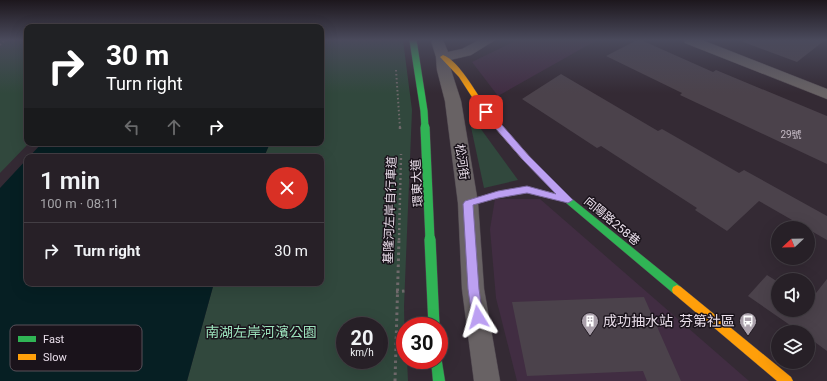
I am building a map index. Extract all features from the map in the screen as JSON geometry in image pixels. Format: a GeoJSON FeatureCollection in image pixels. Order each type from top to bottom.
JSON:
{"type":"FeatureCollection","features":[{"type":"Feature","properties":{"kind":"main road","name":"環東大道"},"geometry":{"type":"LineString","coordinates":[[417,58],[421,80],[428,158],[435,326]]}},
{"type":"Feature","properties":{"kind":"main road","name":"環東大道"},"geometry":{"type":"LineString","coordinates":[[417,58],[426,155],[435,326]]}},
{"type":"Feature","properties":{"kind":"main road","name":"向陽路258巷"},"geometry":{"type":"LineString","coordinates":[[448,58],[496,124],[526,158],[568,200],[787,381]]}},
{"type":"Feature","properties":{"kind":"main road"},"geometry":{"type":"LineString","coordinates":[[439,369],[440,381]]}},
{"type":"Feature","properties":{"kind":"street","name":"松河街"},"geometry":{"type":"LineString","coordinates":[[442,58],[453,101],[468,204],[474,289],[487,381]]}},
{"type":"Feature","properties":{"kind":"street"},"geometry":{"type":"LineString","coordinates":[[735,58],[827,94]]}},
{"type":"Feature","properties":{"kind":"lane"},"geometry":{"type":"LineString","coordinates":[[468,204],[498,194],[527,190],[568,200]]}},
{"type":"Feature","properties":{"kind":"path"},"geometry":{"type":"LineString","coordinates":[[395,64],[400,132]]}},
{"type":"Feature","properties":{"kind":"path","name":"基隆河左岸自行車道"},"geometry":{"type":"LineString","coordinates":[[394,381],[400,147]]}},
{"type":"Feature","properties":{"kind":"shaded area"},"geometry":{"type":"Polygon","coordinates":[[[481,58],[566,58],[498,96],[472,62],[481,58]]]}},
{"type":"Feature","properties":{"kind":"shaded area"},"geometry":{"type":"Polygon","coordinates":[[[39,146],[269,146],[265,154],[32,154],[39,146]]]}},
{"type":"Feature","properties":{"kind":"shaded area"},"geometry":{"type":"Polygon","coordinates":[[[24,162],[24,286],[213,286],[187,381],[0,381],[0,188],[24,162]]]}},
{"type":"Feature","properties":{"kind":"shaded area","name":"成功抽水站"},"geometry":{"type":"Polygon","coordinates":[[[495,199],[540,199],[749,381],[517,381],[496,298],[490,229],[495,199]]]}},
{"type":"Feature","properties":{"kind":"green space"},"geometry":{"type":"Polygon","coordinates":[[[0,58],[24,58],[24,146],[26,146],[0,173],[0,58]]]}},
{"type":"Feature","properties":{"kind":"green space","name":"南湖左岸河濱公園"},"geometry":{"type":"Polygon","coordinates":[[[324,58],[405,58],[412,110],[404,317],[396,317],[396,369],[407,369],[408,381],[187,381],[213,286],[324,286],[324,154],[265,154],[269,146],[324,146],[324,58]]]}},
{"type":"Feature","properties":{"kind":"green space"},"geometry":{"type":"Polygon","coordinates":[[[478,125],[518,180],[484,188],[471,127],[478,125]]]}},
{"type":"Feature","properties":{"kind":"building"},"geometry":{"type":"Polygon","coordinates":[[[610,58],[681,58],[713,72],[716,70],[827,116],[827,164],[680,95],[682,93],[610,58]]]}},
{"type":"Feature","properties":{"kind":"building"},"geometry":{"type":"Polygon","coordinates":[[[786,58],[802,58],[797,62],[786,58]]]}},
{"type":"Feature","properties":{"kind":"building"},"geometry":{"type":"Polygon","coordinates":[[[561,74],[658,131],[662,129],[739,173],[744,170],[827,216],[827,240],[815,233],[815,221],[794,221],[759,201],[727,231],[695,210],[697,208],[601,146],[597,148],[522,99],[561,74]]]}},
{"type":"Feature","properties":{"kind":"building"},"geometry":{"type":"Polygon","coordinates":[[[767,275],[771,278],[771,312],[748,296],[767,275]]]}},
{"type":"Feature","properties":{"kind":"building"},"geometry":{"type":"Polygon","coordinates":[[[827,279],[827,351],[815,342],[815,325],[790,325],[778,317],[815,317],[815,292],[827,279]]]}},
{"type":"Feature","properties":{"kind":"building","name":"成功抽水站"},"geometry":{"type":"Polygon","coordinates":[[[644,297],[681,381],[647,381],[643,371],[527,376],[512,302],[644,297]]]}},
{"type":"Feature","properties":{"kind":"traffic: fast"},"geometry":{"type":"LineString","coordinates":[[416,58],[424,111],[434,317]]}},
{"type":"Feature","properties":{"kind":"traffic: fast"},"geometry":{"type":"LineString","coordinates":[[555,187],[568,200],[677,290]]}},
{"type":"Feature","properties":{"kind":"traffic: fast"},"geometry":{"type":"LineString","coordinates":[[438,369],[439,381]]}},
{"type":"Feature","properties":{"kind":"traffic: slow"},"geometry":{"type":"LineString","coordinates":[[444,58],[462,76],[486,112],[526,158],[555,187]]}},
{"type":"Feature","properties":{"kind":"traffic: slow"},"geometry":{"type":"LineString","coordinates":[[677,290],[787,381]]}},
{"type":"Feature","properties":{"kind":"place","name":"成功抽水站"},"geometry":{"type":"Point","coordinates":[590,336]}},
{"type":"Feature","properties":{"kind":"place","name":"芬第社區"},"geometry":{"type":"Point","coordinates":[748,336]}},
{"type":"Feature","properties":{"kind":"route"},"geometry":{"type":"LineString","coordinates":[[478,317],[474,289],[468,204],[498,194],[527,190],[568,200],[526,158],[486,112]]}}]}
